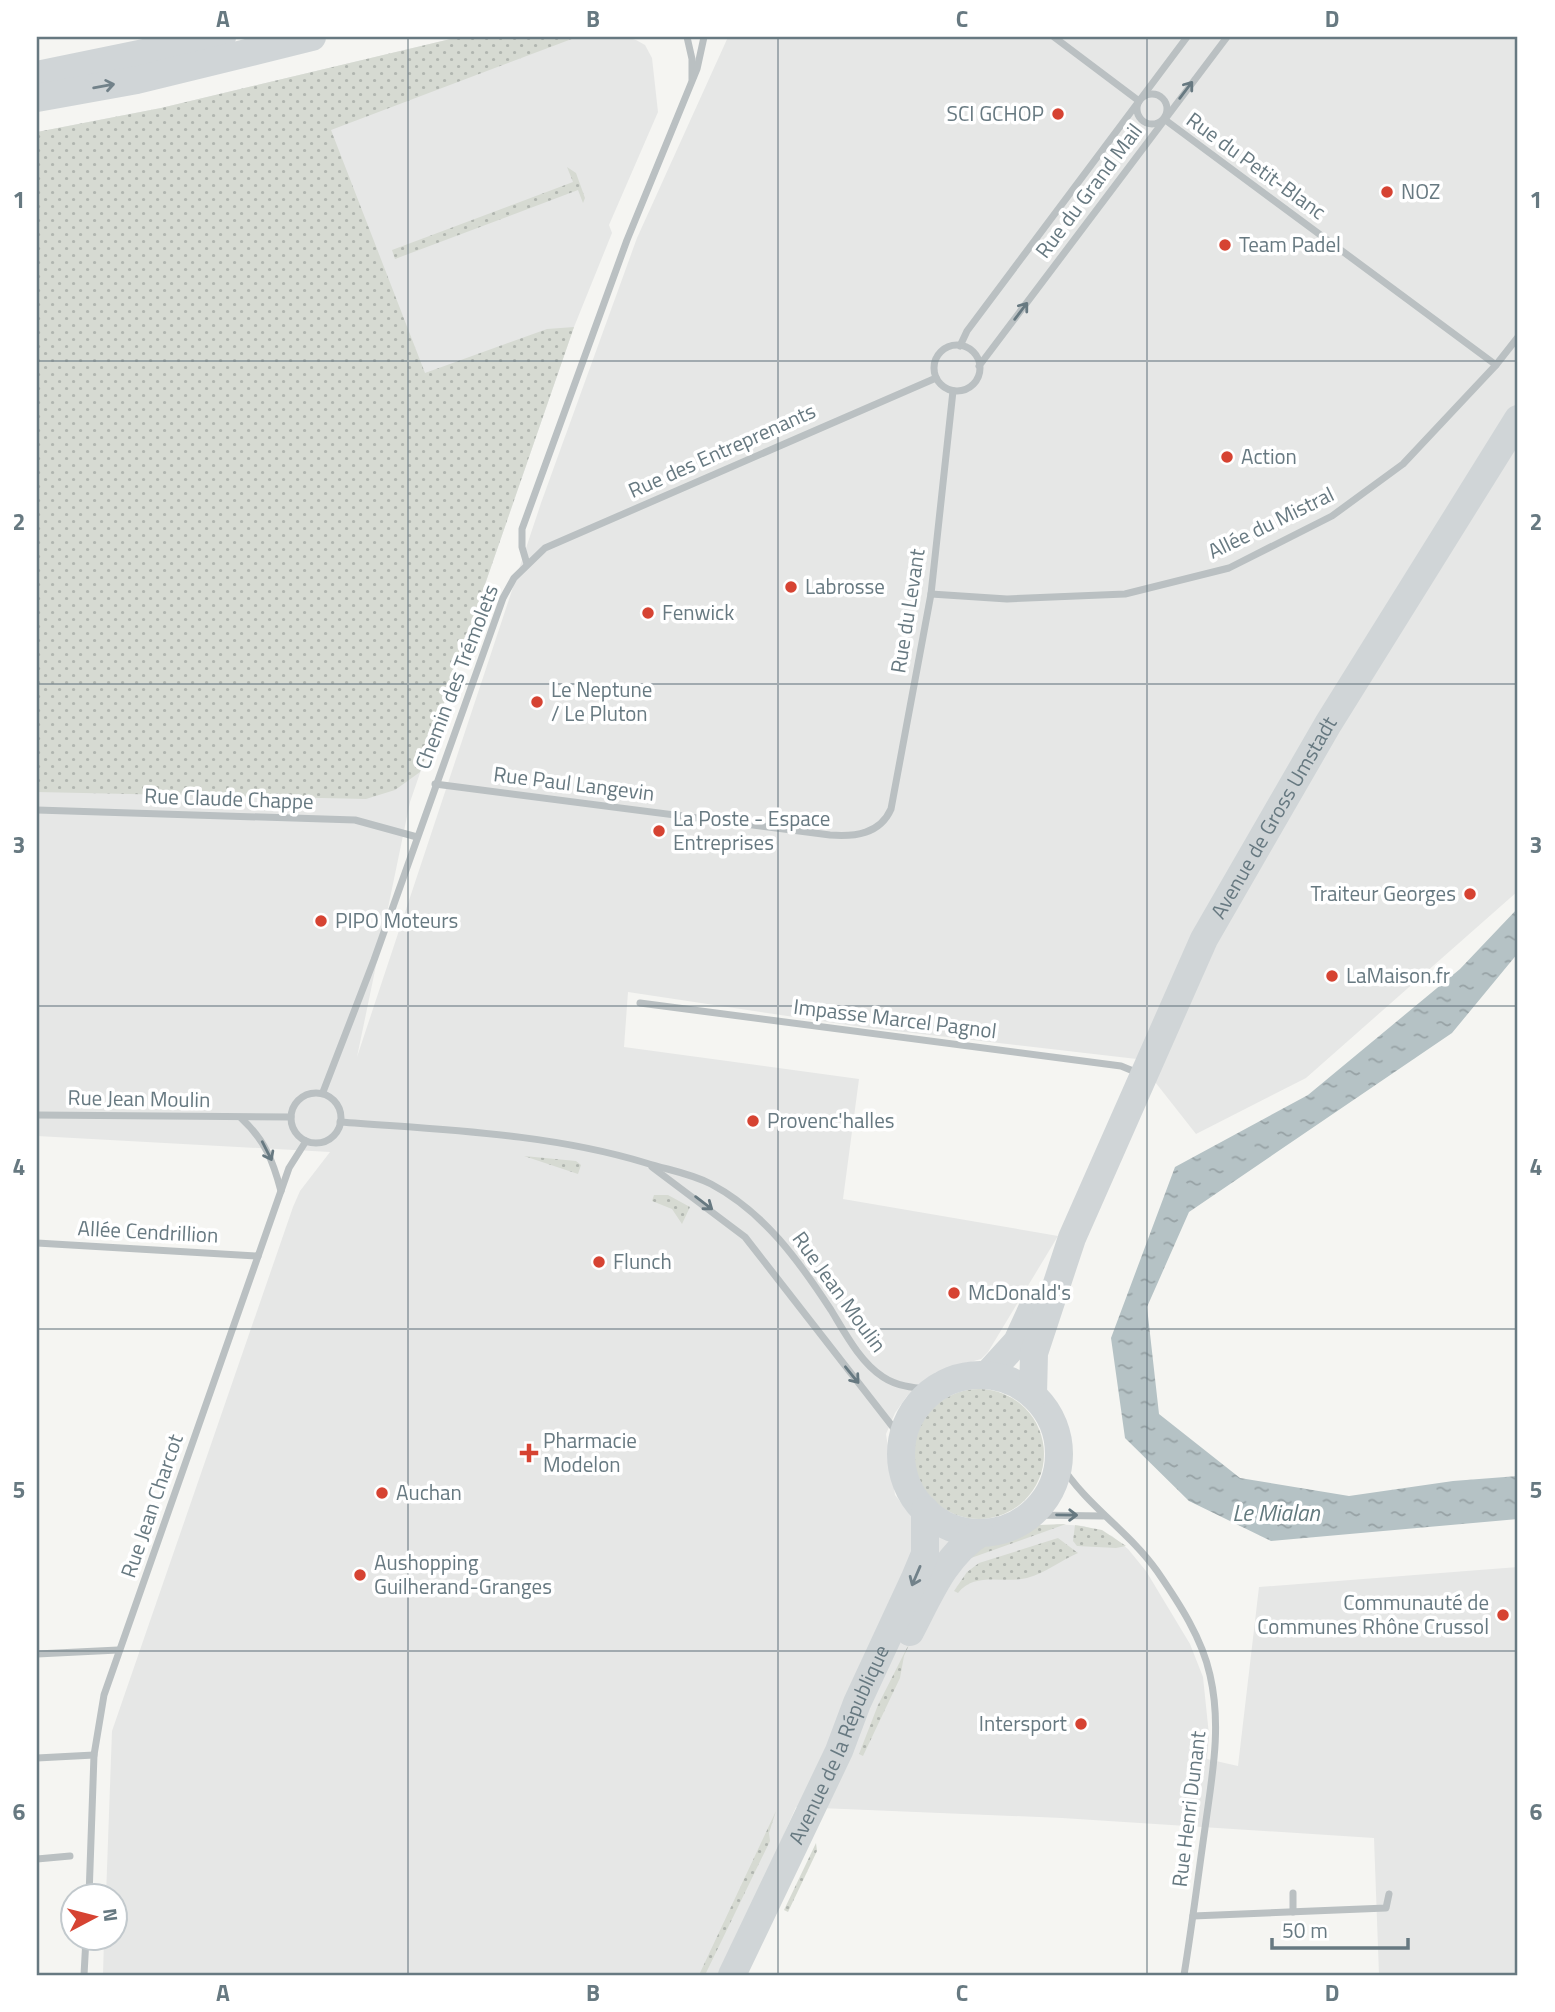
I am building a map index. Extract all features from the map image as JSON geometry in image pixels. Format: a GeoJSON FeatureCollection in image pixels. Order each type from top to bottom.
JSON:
{"type":"FeatureCollection","features":[{"type":"Feature","properties":{"kind":"main road"},"geometry":{"type":"LineString","coordinates":[[37,75],[222,37]]}},
{"type":"Feature","properties":{"kind":"main road"},"geometry":{"type":"LineString","coordinates":[[37,98],[137,80],[312,37]]}},
{"type":"Feature","properties":{"kind":"main road","name":"Avenue de Gross Umstadt"},"geometry":{"type":"LineString","coordinates":[[1033,1395],[1034,1353],[1072,1238],[1204,939],[1328,724],[1518,419]]}},
{"type":"Feature","properties":{"kind":"main road","name":"Avenue de Gross Umstadt"},"geometry":{"type":"LineString","coordinates":[[987,1375],[1017,1342],[1040,1291],[1072,1238]]}},
{"type":"Feature","properties":{"kind":"main road"},"geometry":{"type":"LineString","coordinates":[[987,1375],[1012,1381],[1033,1395],[1043,1406],[1056,1432],[1059,1462],[1050,1491],[1031,1515],[1003,1530],[980,1533],[950,1527],[925,1510],[907,1481],[902,1461],[903,1440],[911,1416],[934,1390],[959,1377],[987,1375]]}},
{"type":"Feature","properties":{"kind":"main road","name":"Avenue de la République"},"geometry":{"type":"LineString","coordinates":[[732,1975],[839,1751],[857,1703],[915,1578],[925,1553],[925,1510]]}},
{"type":"Feature","properties":{"kind":"main road","name":"Avenue de la République"},"geometry":{"type":"LineString","coordinates":[[746,1975],[852,1755],[871,1706],[944,1565],[962,1545],[980,1533]]}},
{"type":"Feature","properties":{"kind":"street"},"geometry":{"type":"LineString","coordinates":[[687,37],[692,59],[692,83]]}},
{"type":"Feature","properties":{"kind":"street"},"geometry":{"type":"LineString","coordinates":[[527,564],[522,547],[522,529],[626,240],[692,83],[702,55],[704,37]]}},
{"type":"Feature","properties":{"kind":"street"},"geometry":{"type":"LineString","coordinates":[[1055,37],[1139,101]]}},
{"type":"Feature","properties":{"kind":"street","name":"Rue du Grand Mail"},"geometry":{"type":"LineString","coordinates":[[960,346],[967,331],[1186,37]]}},
{"type":"Feature","properties":{"kind":"street","name":"Rue du Grand Mail"},"geometry":{"type":"LineString","coordinates":[[979,366],[1227,37]]}},
{"type":"Feature","properties":{"kind":"street","name":"Rue du Petit-Blanc"},"geometry":{"type":"LineString","coordinates":[[1147,95],[1161,97],[1167,110],[1164,119],[1155,124],[1145,123],[1138,116],[1139,101],[1147,95]]}},
{"type":"Feature","properties":{"kind":"street","name":"Rue du Petit-Blanc"},"geometry":{"type":"LineString","coordinates":[[1164,119],[1496,365]]}},
{"type":"Feature","properties":{"kind":"street","name":"Allée du Mistral"},"geometry":{"type":"LineString","coordinates":[[931,594],[1006,599],[1125,594],[1229,568],[1332,516],[1404,464],[1496,365],[1518,337]]}},
{"type":"Feature","properties":{"kind":"street"},"geometry":{"type":"LineString","coordinates":[[960,346],[973,353],[979,366],[979,374],[969,388],[953,391],[936,378],[934,366],[943,350],[960,346]]}},
{"type":"Feature","properties":{"kind":"street","name":"Rue des Entreprenants"},"geometry":{"type":"LineString","coordinates":[[527,564],[545,548],[936,378]]}},
{"type":"Feature","properties":{"kind":"street","name":"Rue du Levant"},"geometry":{"type":"LineString","coordinates":[[874,829],[891,808],[931,594],[953,391]]}},
{"type":"Feature","properties":{"kind":"street","name":"Chemin des Trémolets"},"geometry":{"type":"LineString","coordinates":[[323,1092],[503,598],[527,564]]}},
{"type":"Feature","properties":{"kind":"street","name":"Rue Paul Langevin"},"geometry":{"type":"LineString","coordinates":[[435,783],[830,835],[860,835],[874,829]]}},
{"type":"Feature","properties":{"kind":"street","name":"Rue Claude Chappe"},"geometry":{"type":"LineString","coordinates":[[37,810],[355,820],[418,837]]}},
{"type":"Feature","properties":{"kind":"street","name":"Impasse Marcel Pagnol"},"geometry":{"type":"LineString","coordinates":[[640,1003],[1121,1066],[1145,1075]]}},
{"type":"Feature","properties":{"kind":"street"},"geometry":{"type":"LineString","coordinates":[[323,1092],[337,1105],[341,1122],[338,1130],[324,1142],[306,1141],[292,1126],[291,1116],[302,1097],[323,1092]]}},
{"type":"Feature","properties":{"kind":"street","name":"Rue Jean Moulin"},"geometry":{"type":"LineString","coordinates":[[37,1115],[291,1116]]}},
{"type":"Feature","properties":{"kind":"street","name":"Rue Jean Moulin"},"geometry":{"type":"LineString","coordinates":[[241,1117],[260,1136],[271,1154],[281,1191]]}},
{"type":"Feature","properties":{"kind":"street","name":"Rue Jean Moulin"},"geometry":{"type":"LineString","coordinates":[[341,1122],[554,1141],[605,1150],[648,1164],[686,1172],[740,1202],[772,1230],[874,1370],[882,1377],[905,1387],[934,1390]]}},
{"type":"Feature","properties":{"kind":"street","name":"Rue Jean Charcot"},"geometry":{"type":"LineString","coordinates":[[89,1882],[94,1755],[104,1695],[289,1168],[306,1141]]}},
{"type":"Feature","properties":{"kind":"street","name":"Rue Jean Moulin"},"geometry":{"type":"LineString","coordinates":[[648,1164],[745,1237],[903,1440]]}},
{"type":"Feature","properties":{"kind":"street","name":"Allée Cendrillion"},"geometry":{"type":"LineString","coordinates":[[37,1243],[258,1256]]}},
{"type":"Feature","properties":{"kind":"street","name":"Rue Henri Dunant"},"geometry":{"type":"LineString","coordinates":[[1059,1462],[1071,1481],[1102,1516],[1136,1543],[1158,1573],[1182,1608],[1210,1673],[1218,1737],[1184,1975]]}},
{"type":"Feature","properties":{"kind":"street"},"geometry":{"type":"LineString","coordinates":[[1031,1515],[1102,1516]]}},
{"type":"Feature","properties":{"kind":"street"},"geometry":{"type":"LineString","coordinates":[[37,1654],[118,1650]]}},
{"type":"Feature","properties":{"kind":"street"},"geometry":{"type":"LineString","coordinates":[[37,1758],[94,1755]]}},
{"type":"Feature","properties":{"kind":"street"},"geometry":{"type":"LineString","coordinates":[[37,1859],[69,1856]]}},
{"type":"Feature","properties":{"kind":"street"},"geometry":{"type":"LineString","coordinates":[[1293,1893],[1293,1912]]}},
{"type":"Feature","properties":{"kind":"street"},"geometry":{"type":"LineString","coordinates":[[1193,1916],[1386,1908],[1389,1894]]}},
{"type":"Feature","properties":{"kind":"street"},"geometry":{"type":"LineString","coordinates":[[84,1975],[85,1952]]}},
{"type":"Feature","properties":{"kind":"shaded area"},"geometry":{"type":"Polygon","coordinates":[[[459,37],[627,37],[645,45],[652,58],[658,112],[609,225],[612,233],[574,327],[410,802],[357,1057],[541,503],[637,238],[728,37],[1518,37],[1518,891],[1306,1078],[1196,1134],[1137,1059],[861,1027],[628,992],[624,1047],[859,1079],[843,1199],[1058,1236],[988,1352],[981,1359],[936,1372],[907,1396],[895,1413],[886,1434],[895,1495],[915,1520],[953,1543],[996,1544],[1057,1524],[1084,1526],[1112,1536],[1128,1549],[1146,1571],[1190,1644],[1203,1677],[1209,1735],[1207,1759],[1238,1766],[1259,1587],[1518,1567],[1518,1975],[1379,1975],[1374,1838],[1062,1818],[796,1807],[722,1975],[103,1975],[104,1952],[130,1952],[130,1882],[107,1882],[112,1731],[293,1207],[300,1191],[330,1152],[37,1136],[37,132],[161,108],[459,37]]]}},
{"type":"Feature","properties":{"kind":"shaded area"},"geometry":{"type":"Polygon","coordinates":[[[459,37],[577,37],[331,130],[425,373],[547,329],[574,327],[420,772],[395,790],[366,799],[37,792],[37,132],[161,108],[459,37]]]}},
{"type":"Feature","properties":{"kind":"shaded area"},"geometry":{"type":"Polygon","coordinates":[[[567,167],[576,173],[585,198],[583,203],[578,190],[395,259],[392,250],[573,182],[567,167]]]}},
{"type":"Feature","properties":{"kind":"shaded area"},"geometry":{"type":"Polygon","coordinates":[[[524,1156],[576,1161],[581,1165],[578,1174],[524,1156]]]}},
{"type":"Feature","properties":{"kind":"shaded area"},"geometry":{"type":"Polygon","coordinates":[[[654,1195],[668,1195],[690,1207],[682,1224],[672,1209],[652,1201],[654,1195]]]}},
{"type":"Feature","properties":{"kind":"shaded area"},"geometry":{"type":"Polygon","coordinates":[[[979,1389],[1004,1394],[1025,1408],[1039,1429],[1044,1454],[1039,1479],[1025,1500],[1004,1514],[979,1519],[954,1514],[933,1500],[919,1479],[914,1454],[919,1429],[933,1408],[954,1394],[979,1389]]]}},
{"type":"Feature","properties":{"kind":"shaded area"},"geometry":{"type":"Polygon","coordinates":[[[1066,1524],[971,1558],[980,1546],[1013,1538],[1038,1525],[1066,1524]]]}},
{"type":"Feature","properties":{"kind":"shaded area"},"geometry":{"type":"Polygon","coordinates":[[[1075,1525],[1102,1530],[1126,1546],[1077,1546],[1073,1541],[1075,1525]]]}},
{"type":"Feature","properties":{"kind":"shaded area"},"geometry":{"type":"Polygon","coordinates":[[[1058,1538],[1078,1553],[1027,1578],[981,1580],[965,1586],[958,1593],[954,1591],[967,1572],[979,1563],[1058,1538]]]}},
{"type":"Feature","properties":{"kind":"shaded area"},"geometry":{"type":"Polygon","coordinates":[[[914,1634],[904,1656],[900,1678],[863,1756],[859,1754],[878,1705],[914,1634]]]}},
{"type":"Feature","properties":{"kind":"shaded area"},"geometry":{"type":"Polygon","coordinates":[[[776,1811],[769,1833],[770,1841],[705,1975],[699,1975],[776,1811]]]}},
{"type":"Feature","properties":{"kind":"shaded area"},"geometry":{"type":"Polygon","coordinates":[[[816,1843],[817,1851],[788,1912],[784,1910],[816,1843]]]}},
{"type":"Feature","properties":{"kind":"water","name":"Le Mialan"},"geometry":{"type":"Polygon","coordinates":[[[1518,908],[1518,953],[1452,1033],[1189,1212],[1147,1307],[1159,1414],[1240,1478],[1349,1496],[1453,1481],[1518,1476],[1518,1519],[1271,1541],[1189,1501],[1125,1438],[1111,1338],[1175,1167],[1308,1095],[1460,969],[1518,908]]]}},
{"type":"Feature","properties":{"kind":"place","name":"SCI GCHOP"},"geometry":{"type":"Point","coordinates":[1058,114]}},
{"type":"Feature","properties":{"kind":"place","name":"NOZ"},"geometry":{"type":"Point","coordinates":[1387,192]}},
{"type":"Feature","properties":{"kind":"place","name":"Team Padel"},"geometry":{"type":"Point","coordinates":[1225,245]}},
{"type":"Feature","properties":{"kind":"place","name":"Action"},"geometry":{"type":"Point","coordinates":[1227,457]}},
{"type":"Feature","properties":{"kind":"place","name":"Labrosse"},"geometry":{"type":"Point","coordinates":[791,587]}},
{"type":"Feature","properties":{"kind":"place","name":"Fenwick"},"geometry":{"type":"Point","coordinates":[648,613]}},
{"type":"Feature","properties":{"kind":"place","name":"Le Neptune / Le Pluton"},"geometry":{"type":"Point","coordinates":[537,702]}},
{"type":"Feature","properties":{"kind":"place","name":"La Poste - Espace Entreprises"},"geometry":{"type":"Point","coordinates":[659,831]}},
{"type":"Feature","properties":{"kind":"place","name":"Traiteur Georges"},"geometry":{"type":"Point","coordinates":[1470,894]}},
{"type":"Feature","properties":{"kind":"place","name":"PIPO Moteurs"},"geometry":{"type":"Point","coordinates":[321,921]}},
{"type":"Feature","properties":{"kind":"place","name":"LaMaison.fr"},"geometry":{"type":"Point","coordinates":[1332,976]}},
{"type":"Feature","properties":{"kind":"place","name":"Provenc'halles"},"geometry":{"type":"Point","coordinates":[753,1121]}},
{"type":"Feature","properties":{"kind":"place","name":"Flunch"},"geometry":{"type":"Point","coordinates":[599,1262]}},
{"type":"Feature","properties":{"kind":"place","name":"McDonald's"},"geometry":{"type":"Point","coordinates":[954,1293]}},
{"type":"Feature","properties":{"kind":"place","name":"Pharmacie Modelon"},"geometry":{"type":"Point","coordinates":[529,1453]}},
{"type":"Feature","properties":{"kind":"place","name":"Auchan"},"geometry":{"type":"Point","coordinates":[382,1493]}},
{"type":"Feature","properties":{"kind":"place","name":"Aushopping Guilherand-Granges"},"geometry":{"type":"Point","coordinates":[360,1575]}},
{"type":"Feature","properties":{"kind":"place","name":"Communauté de Communes Rhône Crussol"},"geometry":{"type":"Point","coordinates":[1503,1615]}},
{"type":"Feature","properties":{"kind":"place","name":"Intersport"},"geometry":{"type":"Point","coordinates":[1081,1724]}}]}
